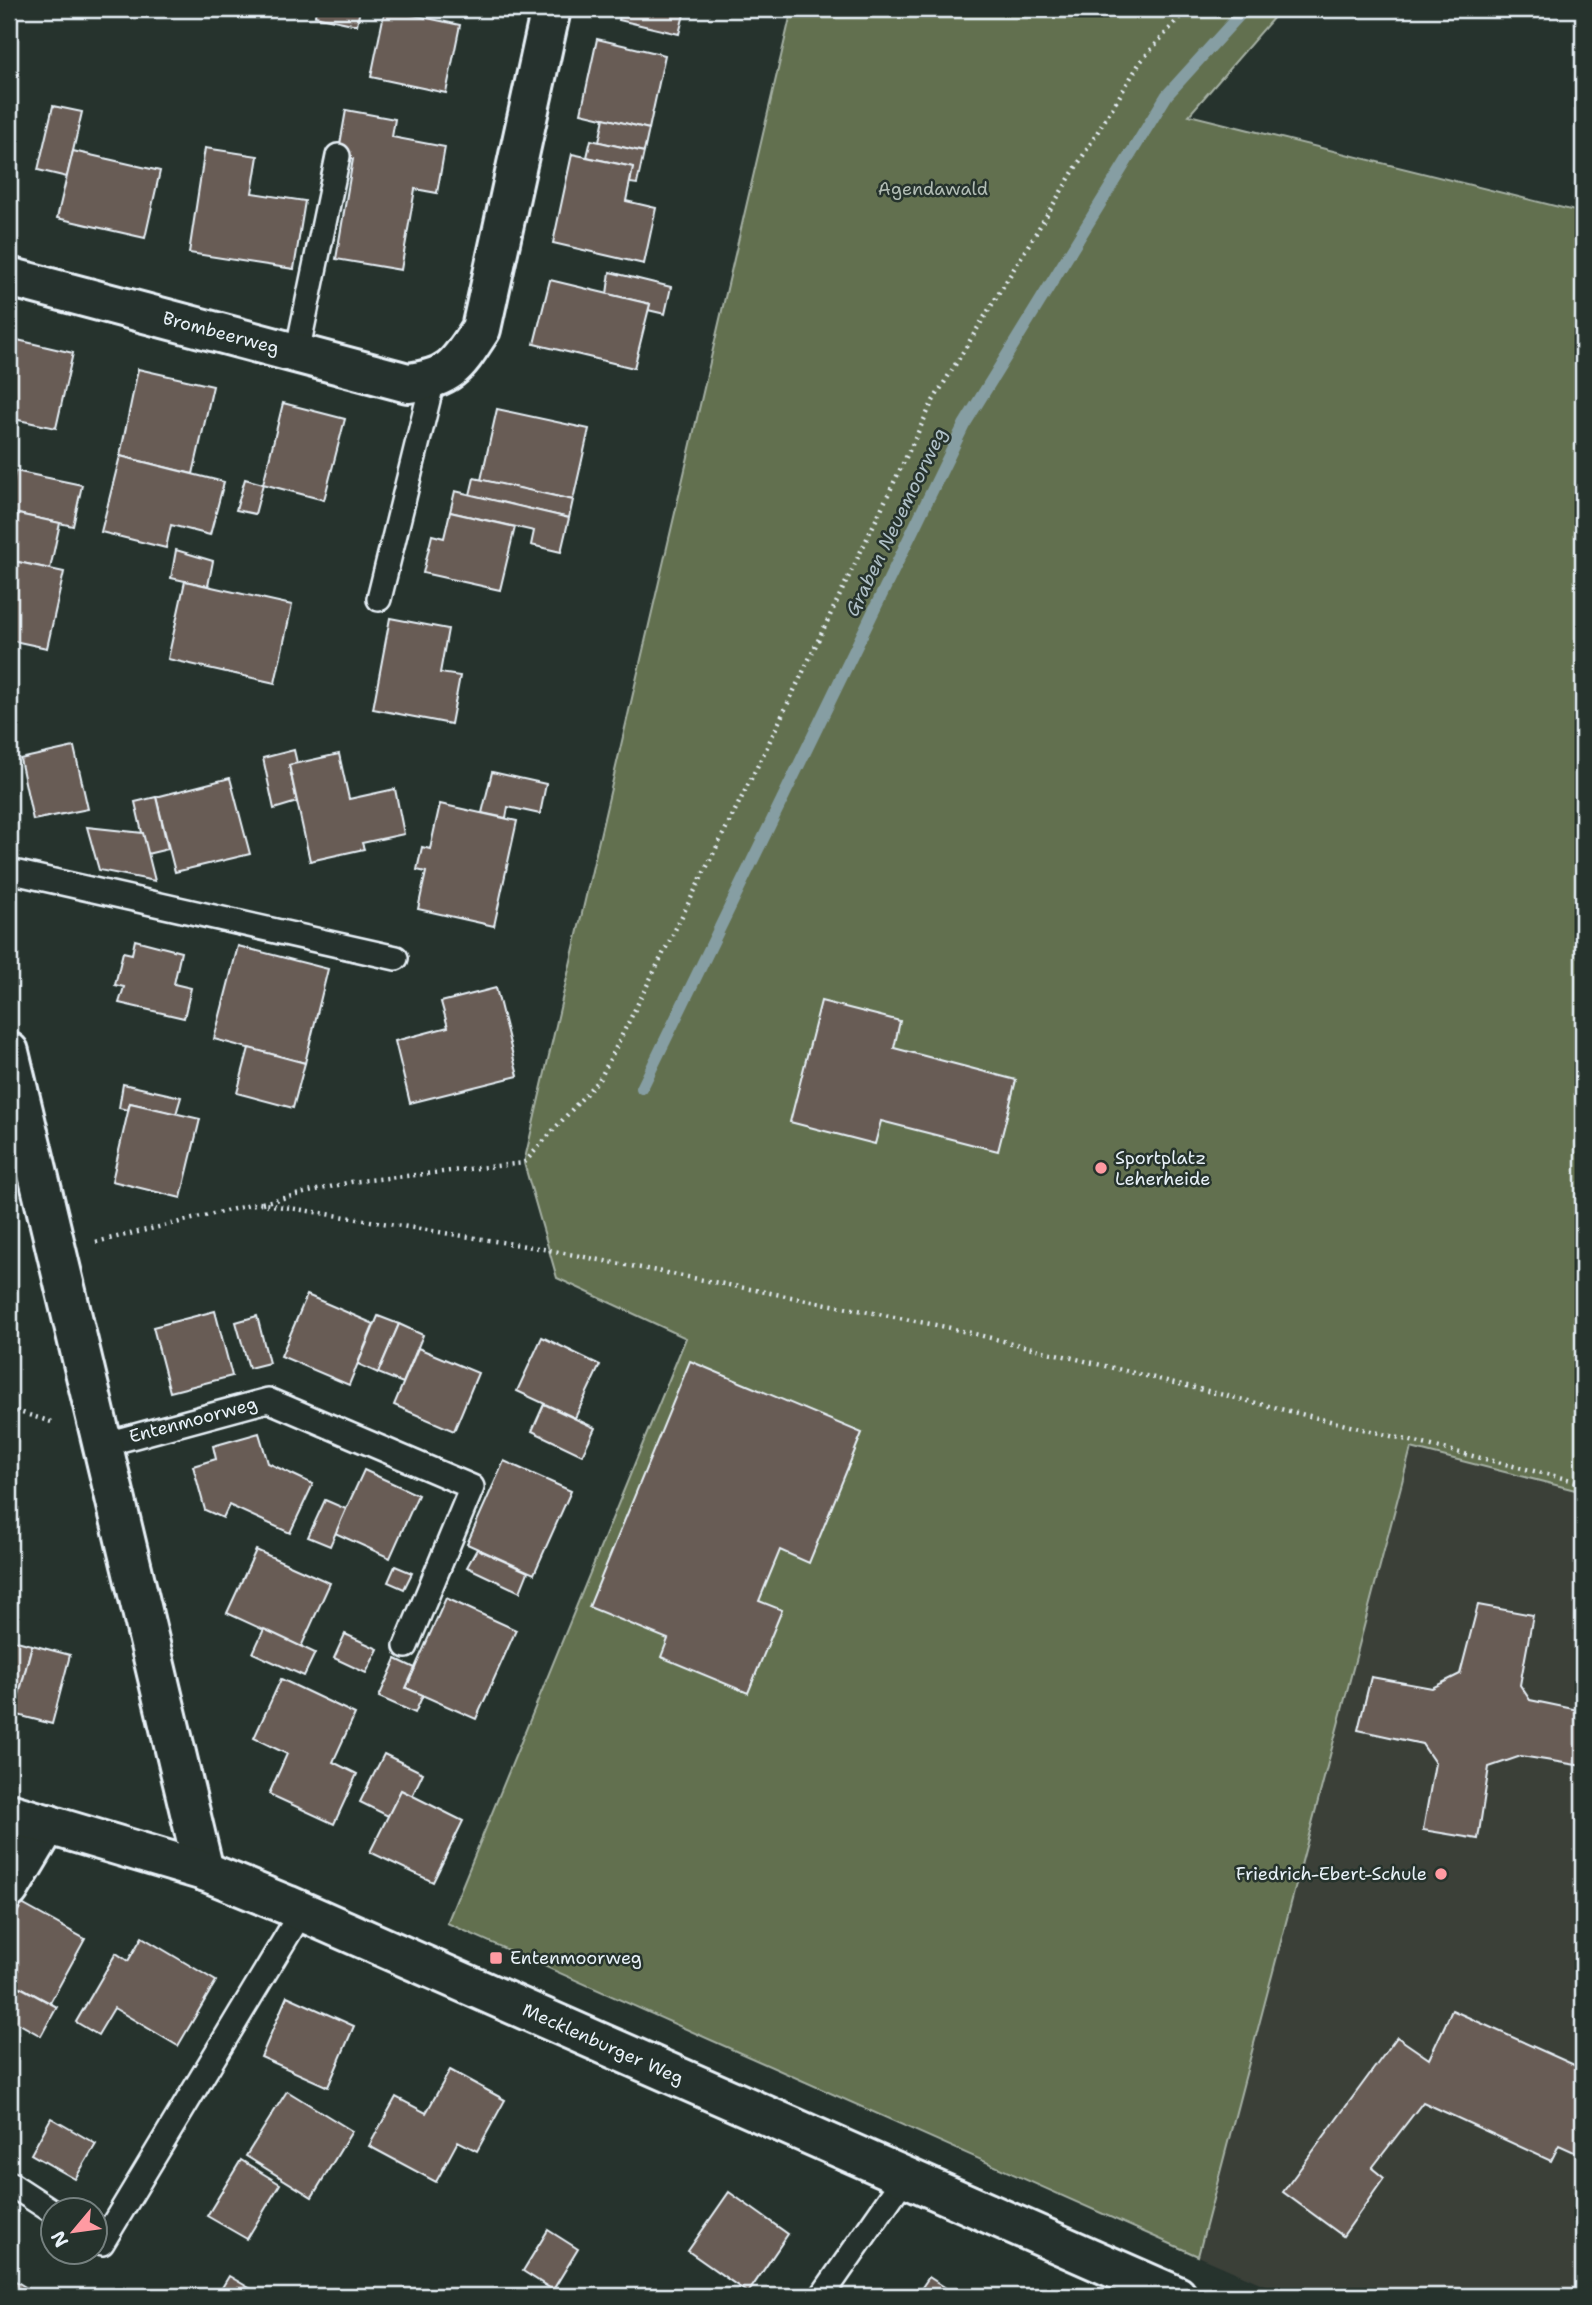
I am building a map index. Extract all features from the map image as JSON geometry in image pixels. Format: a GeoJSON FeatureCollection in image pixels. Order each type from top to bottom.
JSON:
{"type":"FeatureCollection","features":[{"type":"Feature","properties":{"kind":"street"},"geometry":{"type":"LineString","coordinates":[[433,380],[455,368],[481,329],[551,9]]}},
{"type":"Feature","properties":{"kind":"street","name":"Brombeerweg"},"geometry":{"type":"LineString","coordinates":[[9,277],[408,383],[433,380]]}},
{"type":"Feature","properties":{"kind":"street"},"geometry":{"type":"LineString","coordinates":[[9,1052],[204,1871]]}},
{"type":"Feature","properties":{"kind":"street","name":"Mecklenburger Weg"},"geometry":{"type":"LineString","coordinates":[[9,1813],[204,1871],[302,1911],[1177,2296]]}},
{"type":"Feature","properties":{"kind":"street"},"geometry":{"type":"LineString","coordinates":[[9,1889],[48,1824]]}},
{"type":"Feature","properties":{"kind":"lane"},"geometry":{"type":"LineString","coordinates":[[297,353],[338,156]]}},
{"type":"Feature","properties":{"kind":"lane"},"geometry":{"type":"LineString","coordinates":[[379,599],[433,380]]}},
{"type":"Feature","properties":{"kind":"lane"},"geometry":{"type":"LineString","coordinates":[[9,871],[396,958]]}},
{"type":"Feature","properties":{"kind":"lane","name":"Entenmoorweg"},"geometry":{"type":"LineString","coordinates":[[102,1445],[268,1400],[472,1487],[406,1646]]}},
{"type":"Feature","properties":{"kind":"lane"},"geometry":{"type":"LineString","coordinates":[[108,2225],[302,1911]]}},
{"type":"Feature","properties":{"kind":"lane"},"geometry":{"type":"LineString","coordinates":[[822,2296],[905,2177]]}},
{"type":"Feature","properties":{"kind":"lane"},"geometry":{"type":"LineString","coordinates":[[9,2183],[38,2202]]}},
{"type":"Feature","properties":{"kind":"path"},"geometry":{"type":"LineString","coordinates":[[56,1250],[351,1182],[524,1163],[601,1077],[772,736],[933,401],[1142,61],[1187,9]]}},
{"type":"Feature","properties":{"kind":"path"},"geometry":{"type":"LineString","coordinates":[[259,1203],[538,1248],[946,1327],[1583,1483]]}},
{"type":"Feature","properties":{"kind":"shaded area","name":"Friedrich-Ebert-Schule"},"geometry":{"type":"Polygon","coordinates":[[[1411,1447],[1583,1492],[1583,2296],[1290,2296],[1198,2256],[1411,1447]]]}},
{"type":"Feature","properties":{"kind":"green space","name":"Sportplatz Leherheide"},"geometry":{"type":"Polygon","coordinates":[[[792,9],[1281,9],[1189,115],[1583,213],[1583,1492],[1411,1448],[1198,2256],[447,1923],[686,1338],[557,1278],[524,1163],[792,9]]]}},
{"type":"Feature","properties":{"kind":"building"},"geometry":{"type":"Polygon","coordinates":[[[316,9],[360,9],[357,25],[315,16],[316,9]]]}},
{"type":"Feature","properties":{"kind":"building"},"geometry":{"type":"Polygon","coordinates":[[[385,9],[460,25],[446,93],[371,77],[385,9]]]}},
{"type":"Feature","properties":{"kind":"building"},"geometry":{"type":"Polygon","coordinates":[[[621,9],[663,9],[684,14],[679,34],[619,20],[621,9]]]}},
{"type":"Feature","properties":{"kind":"building"},"geometry":{"type":"Polygon","coordinates":[[[597,39],[665,55],[649,129],[581,113],[597,39]]]}},
{"type":"Feature","properties":{"kind":"building"},"geometry":{"type":"Polygon","coordinates":[[[53,106],[82,112],[67,177],[38,170],[53,106]]]}},
{"type":"Feature","properties":{"kind":"building"},"geometry":{"type":"Polygon","coordinates":[[[346,110],[395,119],[392,137],[445,147],[437,193],[415,189],[401,270],[336,259],[353,159],[338,156],[346,110]]]}},
{"type":"Feature","properties":{"kind":"building"},"geometry":{"type":"Polygon","coordinates":[[[604,118],[649,129],[644,152],[599,142],[604,118]]]}},
{"type":"Feature","properties":{"kind":"building"},"geometry":{"type":"Polygon","coordinates":[[[591,140],[644,152],[637,184],[630,183],[633,167],[587,157],[591,140]]]}},
{"type":"Feature","properties":{"kind":"building"},"geometry":{"type":"Polygon","coordinates":[[[205,148],[258,156],[252,193],[305,201],[294,269],[189,253],[205,148]]]}},
{"type":"Feature","properties":{"kind":"building"},"geometry":{"type":"Polygon","coordinates":[[[73,151],[160,171],[145,238],[57,218],[73,151]]]}},
{"type":"Feature","properties":{"kind":"building"},"geometry":{"type":"Polygon","coordinates":[[[572,154],[633,167],[626,201],[656,208],[644,264],[553,243],[572,154]]]}},
{"type":"Feature","properties":{"kind":"building"},"geometry":{"type":"Polygon","coordinates":[[[610,272],[671,287],[665,314],[648,310],[650,304],[607,294],[610,272]]]}},
{"type":"Feature","properties":{"kind":"building"},"geometry":{"type":"Polygon","coordinates":[[[550,280],[650,304],[634,368],[534,344],[550,280]]]}},
{"type":"Feature","properties":{"kind":"building"},"geometry":{"type":"Polygon","coordinates":[[[9,338],[73,353],[56,428],[9,418],[9,338]]]}},
{"type":"Feature","properties":{"kind":"building"},"geometry":{"type":"Polygon","coordinates":[[[138,369],[213,386],[193,474],[120,456],[138,369]]]}},
{"type":"Feature","properties":{"kind":"building"},"geometry":{"type":"Polygon","coordinates":[[[283,403],[345,419],[324,500],[263,484],[283,403]]]}},
{"type":"Feature","properties":{"kind":"building"},"geometry":{"type":"Polygon","coordinates":[[[497,409],[589,429],[573,500],[481,480],[497,409]]]}},
{"type":"Feature","properties":{"kind":"building"},"geometry":{"type":"Polygon","coordinates":[[[120,456],[224,482],[210,535],[171,525],[166,548],[101,532],[120,456]]]}},
{"type":"Feature","properties":{"kind":"building"},"geometry":{"type":"Polygon","coordinates":[[[15,471],[82,485],[73,526],[9,512],[15,471]]]}},
{"type":"Feature","properties":{"kind":"building"},"geometry":{"type":"Polygon","coordinates":[[[474,478],[573,500],[569,518],[470,495],[474,478]]]}},
{"type":"Feature","properties":{"kind":"building"},"geometry":{"type":"Polygon","coordinates":[[[245,479],[263,484],[255,514],[236,510],[245,479]]]}},
{"type":"Feature","properties":{"kind":"building"},"geometry":{"type":"Polygon","coordinates":[[[455,491],[569,518],[561,552],[531,545],[534,531],[450,512],[455,491]]]}},
{"type":"Feature","properties":{"kind":"building"},"geometry":{"type":"Polygon","coordinates":[[[450,512],[515,527],[500,590],[423,573],[432,535],[444,538],[450,512]]]}},
{"type":"Feature","properties":{"kind":"building"},"geometry":{"type":"Polygon","coordinates":[[[18,514],[60,523],[50,569],[9,560],[18,514]]]}},
{"type":"Feature","properties":{"kind":"building"},"geometry":{"type":"Polygon","coordinates":[[[176,550],[213,561],[208,586],[171,578],[176,550]]]}},
{"type":"Feature","properties":{"kind":"building"},"geometry":{"type":"Polygon","coordinates":[[[9,560],[64,572],[47,648],[9,640],[9,560]]]}},
{"type":"Feature","properties":{"kind":"building"},"geometry":{"type":"Polygon","coordinates":[[[185,581],[292,605],[275,683],[168,659],[185,581]]]}},
{"type":"Feature","properties":{"kind":"building"},"geometry":{"type":"Polygon","coordinates":[[[390,618],[448,629],[440,673],[460,676],[451,724],[373,709],[390,618]]]}},
{"type":"Feature","properties":{"kind":"building"},"geometry":{"type":"Polygon","coordinates":[[[74,747],[88,809],[33,820],[20,759],[74,747]]]}},
{"type":"Feature","properties":{"kind":"building"},"geometry":{"type":"Polygon","coordinates":[[[294,750],[297,763],[289,765],[297,802],[274,809],[263,758],[294,750]]]}},
{"type":"Feature","properties":{"kind":"building"},"geometry":{"type":"Polygon","coordinates":[[[339,754],[349,799],[395,789],[404,834],[362,843],[364,849],[310,861],[289,765],[339,754]]]}},
{"type":"Feature","properties":{"kind":"building"},"geometry":{"type":"Polygon","coordinates":[[[492,772],[546,784],[540,814],[508,807],[506,818],[482,813],[492,772]]]}},
{"type":"Feature","properties":{"kind":"building"},"geometry":{"type":"Polygon","coordinates":[[[230,778],[250,854],[175,872],[156,797],[230,778]]]}},
{"type":"Feature","properties":{"kind":"building"},"geometry":{"type":"Polygon","coordinates":[[[156,797],[168,849],[147,854],[135,802],[156,797]]]}},
{"type":"Feature","properties":{"kind":"building"},"geometry":{"type":"Polygon","coordinates":[[[440,804],[517,821],[494,926],[418,909],[426,872],[417,870],[422,847],[430,849],[440,804]]]}},
{"type":"Feature","properties":{"kind":"building"},"geometry":{"type":"Polygon","coordinates":[[[87,827],[143,833],[155,881],[99,870],[87,827]]]}},
{"type":"Feature","properties":{"kind":"building"},"geometry":{"type":"Polygon","coordinates":[[[135,940],[181,952],[174,984],[191,988],[184,1018],[119,1003],[124,987],[115,985],[123,952],[132,954],[135,940]]]}},
{"type":"Feature","properties":{"kind":"building"},"geometry":{"type":"Polygon","coordinates":[[[238,946],[328,969],[305,1063],[214,1039],[238,946]]]}},
{"type":"Feature","properties":{"kind":"building"},"geometry":{"type":"Polygon","coordinates":[[[496,988],[518,1076],[410,1103],[395,1041],[448,1027],[441,1002],[496,988]]]}},
{"type":"Feature","properties":{"kind":"building"},"geometry":{"type":"Polygon","coordinates":[[[821,1001],[900,1021],[894,1048],[1016,1080],[998,1151],[881,1121],[875,1144],[790,1122],[821,1001]]]}},
{"type":"Feature","properties":{"kind":"building"},"geometry":{"type":"Polygon","coordinates":[[[249,1048],[305,1063],[293,1108],[237,1093],[249,1048]]]}},
{"type":"Feature","properties":{"kind":"building"},"geometry":{"type":"Polygon","coordinates":[[[123,1084],[181,1097],[176,1114],[130,1103],[128,1110],[119,1108],[123,1084]]]}},
{"type":"Feature","properties":{"kind":"building"},"geometry":{"type":"Polygon","coordinates":[[[130,1103],[200,1119],[181,1198],[112,1181],[130,1103]]]}},
{"type":"Feature","properties":{"kind":"building"},"geometry":{"type":"Polygon","coordinates":[[[307,1295],[374,1324],[349,1385],[281,1356],[307,1295]]]}},
{"type":"Feature","properties":{"kind":"building"},"geometry":{"type":"Polygon","coordinates":[[[215,1311],[232,1376],[170,1392],[153,1327],[215,1311]]]}},
{"type":"Feature","properties":{"kind":"building"},"geometry":{"type":"Polygon","coordinates":[[[257,1316],[269,1363],[249,1368],[236,1322],[257,1316]]]}},
{"type":"Feature","properties":{"kind":"building"},"geometry":{"type":"Polygon","coordinates":[[[378,1316],[399,1324],[378,1373],[358,1364],[378,1316]]]}},
{"type":"Feature","properties":{"kind":"building"},"geometry":{"type":"Polygon","coordinates":[[[399,1324],[423,1335],[403,1383],[378,1373],[399,1324]]]}},
{"type":"Feature","properties":{"kind":"building"},"geometry":{"type":"Polygon","coordinates":[[[542,1337],[600,1365],[575,1418],[517,1391],[542,1337]]]}},
{"type":"Feature","properties":{"kind":"building"},"geometry":{"type":"Polygon","coordinates":[[[418,1348],[478,1373],[454,1431],[394,1405],[418,1348]]]}},
{"type":"Feature","properties":{"kind":"building"},"geometry":{"type":"Polygon","coordinates":[[[690,1361],[862,1433],[809,1563],[780,1550],[759,1601],[782,1610],[748,1693],[661,1657],[668,1639],[589,1607],[690,1361]]]}},
{"type":"Feature","properties":{"kind":"building"},"geometry":{"type":"Polygon","coordinates":[[[544,1404],[595,1428],[582,1455],[532,1431],[544,1404]]]}},
{"type":"Feature","properties":{"kind":"building"},"geometry":{"type":"Polygon","coordinates":[[[259,1433],[268,1463],[313,1484],[290,1533],[229,1505],[223,1518],[205,1510],[193,1466],[216,1459],[213,1446],[259,1433]]]}},
{"type":"Feature","properties":{"kind":"building"},"geometry":{"type":"Polygon","coordinates":[[[504,1461],[571,1491],[534,1574],[467,1544],[504,1461]]]}},
{"type":"Feature","properties":{"kind":"building"},"geometry":{"type":"Polygon","coordinates":[[[364,1470],[418,1495],[390,1558],[335,1533],[364,1470]]]}},
{"type":"Feature","properties":{"kind":"building"},"geometry":{"type":"Polygon","coordinates":[[[325,1500],[346,1509],[330,1546],[308,1537],[325,1500]]]}},
{"type":"Feature","properties":{"kind":"building"},"geometry":{"type":"Polygon","coordinates":[[[477,1549],[528,1572],[520,1592],[467,1567],[477,1549]]]}},
{"type":"Feature","properties":{"kind":"building"},"geometry":{"type":"Polygon","coordinates":[[[256,1550],[330,1583],[301,1647],[227,1613],[256,1550]]]}},
{"type":"Feature","properties":{"kind":"building"},"geometry":{"type":"Polygon","coordinates":[[[395,1566],[412,1573],[404,1589],[388,1582],[395,1566]]]}},
{"type":"Feature","properties":{"kind":"building"},"geometry":{"type":"Polygon","coordinates":[[[446,1598],[516,1630],[476,1719],[406,1688],[446,1598]]]}},
{"type":"Feature","properties":{"kind":"building"},"geometry":{"type":"Polygon","coordinates":[[[1478,1605],[1533,1615],[1520,1685],[1530,1700],[1583,1711],[1583,1766],[1521,1756],[1489,1767],[1478,1839],[1423,1830],[1435,1763],[1422,1744],[1358,1730],[1371,1677],[1432,1688],[1460,1674],[1478,1605]]]}},
{"type":"Feature","properties":{"kind":"building"},"geometry":{"type":"Polygon","coordinates":[[[264,1629],[315,1653],[304,1676],[253,1653],[264,1629]]]}},
{"type":"Feature","properties":{"kind":"building"},"geometry":{"type":"Polygon","coordinates":[[[345,1634],[378,1649],[366,1673],[334,1658],[345,1634]]]}},
{"type":"Feature","properties":{"kind":"building"},"geometry":{"type":"Polygon","coordinates":[[[9,1639],[32,1645],[14,1714],[9,1712],[9,1639]]]}},
{"type":"Feature","properties":{"kind":"building"},"geometry":{"type":"Polygon","coordinates":[[[32,1645],[70,1655],[52,1724],[14,1714],[32,1645]]]}},
{"type":"Feature","properties":{"kind":"building"},"geometry":{"type":"Polygon","coordinates":[[[396,1659],[415,1668],[406,1688],[423,1695],[415,1713],[379,1697],[396,1659]]]}},
{"type":"Feature","properties":{"kind":"building"},"geometry":{"type":"Polygon","coordinates":[[[281,1679],[355,1714],[333,1762],[357,1774],[334,1824],[269,1794],[287,1754],[254,1738],[281,1679]]]}},
{"type":"Feature","properties":{"kind":"building"},"geometry":{"type":"Polygon","coordinates":[[[384,1754],[423,1773],[412,1796],[401,1790],[388,1816],[360,1802],[384,1754]]]}},
{"type":"Feature","properties":{"kind":"building"},"geometry":{"type":"Polygon","coordinates":[[[401,1790],[463,1821],[433,1882],[370,1852],[401,1790]]]}},
{"type":"Feature","properties":{"kind":"building"},"geometry":{"type":"Polygon","coordinates":[[[22,1904],[85,1939],[50,2003],[9,1981],[9,1927],[22,1904]]]}},
{"type":"Feature","properties":{"kind":"building"},"geometry":{"type":"Polygon","coordinates":[[[142,1937],[216,1981],[178,2046],[114,2008],[98,2035],[76,2022],[116,1953],[128,1961],[142,1937]]]}},
{"type":"Feature","properties":{"kind":"building"},"geometry":{"type":"Polygon","coordinates":[[[9,1981],[57,2007],[41,2036],[9,2018],[9,1981]]]}},
{"type":"Feature","properties":{"kind":"building"},"geometry":{"type":"Polygon","coordinates":[[[287,1996],[354,2026],[328,2087],[261,2057],[287,1996]]]}},
{"type":"Feature","properties":{"kind":"building"},"geometry":{"type":"Polygon","coordinates":[[[1452,2010],[1583,2069],[1583,2156],[1559,2145],[1551,2161],[1423,2102],[1372,2168],[1384,2178],[1343,2236],[1283,2192],[1397,2037],[1429,2059],[1452,2010]]]}},
{"type":"Feature","properties":{"kind":"building"},"geometry":{"type":"Polygon","coordinates":[[[450,2070],[505,2100],[477,2151],[458,2141],[436,2182],[369,2146],[396,2097],[426,2113],[450,2070]]]}},
{"type":"Feature","properties":{"kind":"building"},"geometry":{"type":"Polygon","coordinates":[[[287,2091],[352,2131],[312,2197],[246,2156],[287,2091]]]}},
{"type":"Feature","properties":{"kind":"building"},"geometry":{"type":"Polygon","coordinates":[[[51,2118],[96,2144],[75,2179],[31,2154],[51,2118]]]}},
{"type":"Feature","properties":{"kind":"building"},"geometry":{"type":"Polygon","coordinates":[[[241,2160],[280,2184],[247,2239],[207,2216],[241,2160]]]}},
{"type":"Feature","properties":{"kind":"building"},"geometry":{"type":"Polygon","coordinates":[[[729,2192],[788,2234],[748,2293],[688,2251],[729,2192]]]}},
{"type":"Feature","properties":{"kind":"building"},"geometry":{"type":"Polygon","coordinates":[[[548,2230],[578,2249],[553,2290],[523,2271],[548,2230]]]}},
{"type":"Feature","properties":{"kind":"building"},"geometry":{"type":"Polygon","coordinates":[[[229,2276],[263,2296],[217,2296],[229,2276]]]}},
{"type":"Feature","properties":{"kind":"building"},"geometry":{"type":"Polygon","coordinates":[[[9,2277],[27,2288],[22,2296],[9,2296],[9,2277]]]}},
{"type":"Feature","properties":{"kind":"building"},"geometry":{"type":"Polygon","coordinates":[[[929,2277],[946,2288],[958,2296],[916,2296],[929,2277]]]}},
{"type":"Feature","properties":{"kind":"waterway","name":"Graben Neuemoorweg"},"geometry":{"type":"LineString","coordinates":[[642,1088],[964,425],[1167,95],[1245,9]]}},
{"type":"Feature","properties":{"kind":"place","name":"Sportplatz Leherheide"},"geometry":{"type":"Point","coordinates":[1101,1168]}},
{"type":"Feature","properties":{"kind":"place","name":"Friedrich-Ebert-Schule"},"geometry":{"type":"Point","coordinates":[1441,1874]}},
{"type":"Feature","properties":{"kind":"place","name":"Entenmoorweg"},"geometry":{"type":"Point","coordinates":[496,1958]}},
{"type":"Feature","properties":{"kind":"park label","name":"Agendawald"},"geometry":{"type":"Point","coordinates":[933,189]}}]}
